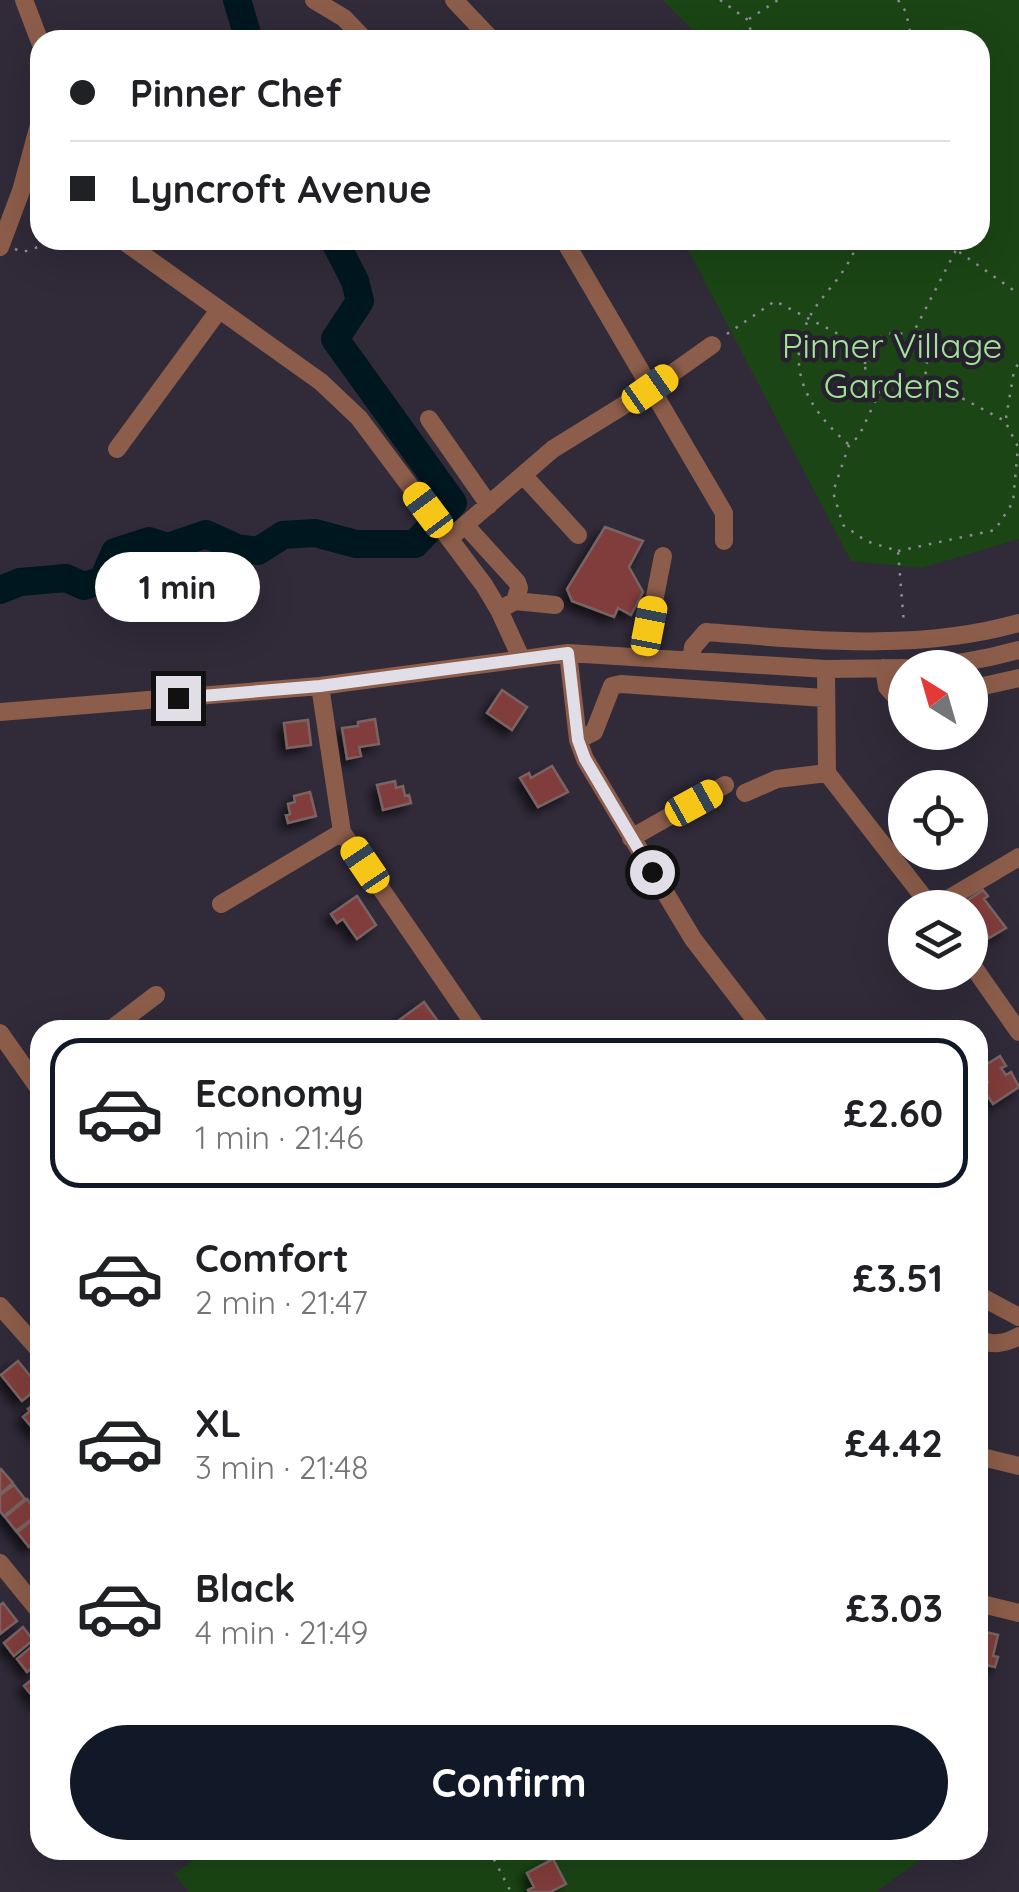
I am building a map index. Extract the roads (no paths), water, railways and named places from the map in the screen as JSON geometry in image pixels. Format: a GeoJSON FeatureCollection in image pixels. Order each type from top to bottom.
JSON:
{"type":"FeatureCollection","features":[{"type":"Feature","properties":{"kind":"street"},"geometry":{"type":"LineString","coordinates":[[24,0],[35,30]]}},
{"type":"Feature","properties":{"kind":"street"},"geometry":{"type":"LineString","coordinates":[[314,0],[344,18],[355,30]]}},
{"type":"Feature","properties":{"kind":"street"},"geometry":{"type":"LineString","coordinates":[[454,0],[482,30]]}},
{"type":"Feature","properties":{"kind":"street"},"geometry":{"type":"LineString","coordinates":[[7,248],[30,158]]}},
{"type":"Feature","properties":{"kind":"street"},"geometry":{"type":"LineString","coordinates":[[21,191],[30,194]]}},
{"type":"Feature","properties":{"kind":"street"},"geometry":{"type":"LineString","coordinates":[[136,250],[321,382],[359,418],[484,584],[507,606],[520,658]]}},
{"type":"Feature","properties":{"kind":"street"},"geometry":{"type":"LineString","coordinates":[[570,250],[724,513],[724,541]]}},
{"type":"Feature","properties":{"kind":"street"},"geometry":{"type":"LineString","coordinates":[[117,449],[219,310]]}},
{"type":"Feature","properties":{"kind":"street"},"geometry":{"type":"LineString","coordinates":[[446,534],[466,526],[553,449],[712,345]]}},
{"type":"Feature","properties":{"kind":"street"},"geometry":{"type":"LineString","coordinates":[[429,419],[489,505]]}},
{"type":"Feature","properties":{"kind":"street"},"geometry":{"type":"LineString","coordinates":[[523,475],[578,535]]}},
{"type":"Feature","properties":{"kind":"street"},"geometry":{"type":"LineString","coordinates":[[466,526],[517,582],[519,588],[507,606]]}},
{"type":"Feature","properties":{"kind":"street"},"geometry":{"type":"LineString","coordinates":[[648,658],[649,626],[663,556]]}},
{"type":"Feature","properties":{"kind":"street"},"geometry":{"type":"LineString","coordinates":[[507,606],[554,605]]}},
{"type":"Feature","properties":{"kind":"street"},"geometry":{"type":"LineString","coordinates":[[691,660],[692,646],[706,632],[846,642],[905,641],[1019,623]]}},
{"type":"Feature","properties":{"kind":"street"},"geometry":{"type":"LineString","coordinates":[[988,657],[1019,650]]}},
{"type":"Feature","properties":{"kind":"street"},"geometry":{"type":"LineString","coordinates":[[568,653],[578,740],[585,759],[694,939],[755,1020]]}},
{"type":"Feature","properties":{"kind":"street"},"geometry":{"type":"LineString","coordinates":[[0,712],[320,686],[568,653],[826,669],[888,668]]}},
{"type":"Feature","properties":{"kind":"street"},"geometry":{"type":"LineString","coordinates":[[884,668],[888,688]]}},
{"type":"Feature","properties":{"kind":"street"},"geometry":{"type":"LineString","coordinates":[[826,669],[827,773],[918,890]]}},
{"type":"Feature","properties":{"kind":"street"},"geometry":{"type":"LineString","coordinates":[[988,685],[1019,678]]}},
{"type":"Feature","properties":{"kind":"street"},"geometry":{"type":"LineString","coordinates":[[578,740],[594,732],[612,686],[621,684],[824,698]]}},
{"type":"Feature","properties":{"kind":"street"},"geometry":{"type":"LineString","coordinates":[[320,686],[342,832],[471,1020]]}},
{"type":"Feature","properties":{"kind":"street"},"geometry":{"type":"LineString","coordinates":[[745,793],[778,779],[827,773]]}},
{"type":"Feature","properties":{"kind":"street"},"geometry":{"type":"LineString","coordinates":[[631,838],[725,786]]}},
{"type":"Feature","properties":{"kind":"street"},"geometry":{"type":"LineString","coordinates":[[222,904],[342,832]]}},
{"type":"Feature","properties":{"kind":"street"},"geometry":{"type":"LineString","coordinates":[[963,890],[1019,857]]}},
{"type":"Feature","properties":{"kind":"street"},"geometry":{"type":"LineString","coordinates":[[988,988],[1019,1032]]}},
{"type":"Feature","properties":{"kind":"street"},"geometry":{"type":"LineString","coordinates":[[123,1020],[156,995]]}},
{"type":"Feature","properties":{"kind":"street"},"geometry":{"type":"LineString","coordinates":[[0,1033],[30,1075]]}},
{"type":"Feature","properties":{"kind":"street"},"geometry":{"type":"LineString","coordinates":[[988,1300],[1019,1317]]}},
{"type":"Feature","properties":{"kind":"street"},"geometry":{"type":"LineString","coordinates":[[0,1306],[30,1340]]}},
{"type":"Feature","properties":{"kind":"street"},"geometry":{"type":"LineString","coordinates":[[988,1342],[1006,1344],[1019,1336]]}},
{"type":"Feature","properties":{"kind":"street"},"geometry":{"type":"LineString","coordinates":[[988,1458],[1019,1466]]}},
{"type":"Feature","properties":{"kind":"street"},"geometry":{"type":"LineString","coordinates":[[0,1563],[30,1600]]}},
{"type":"Feature","properties":{"kind":"street"},"geometry":{"type":"LineString","coordinates":[[988,1605],[1019,1612]]}},
{"type":"Feature","properties":{"kind":"waterway"},"geometry":{"type":"LineString","coordinates":[[237,0],[246,30]]}},
{"type":"Feature","properties":{"kind":"waterway"},"geometry":{"type":"LineString","coordinates":[[0,590],[20,582],[66,578],[84,586],[103,580],[115,552],[149,541],[168,547],[206,534],[237,548],[258,551],[283,535],[315,533],[356,544],[415,544],[453,503],[335,339],[360,301],[339,250]]}},
{"type":"Feature","properties":{"kind":"park label","name":"Pinner Village Gardens"},"geometry":{"type":"Point","coordinates":[892,366]}}]}
